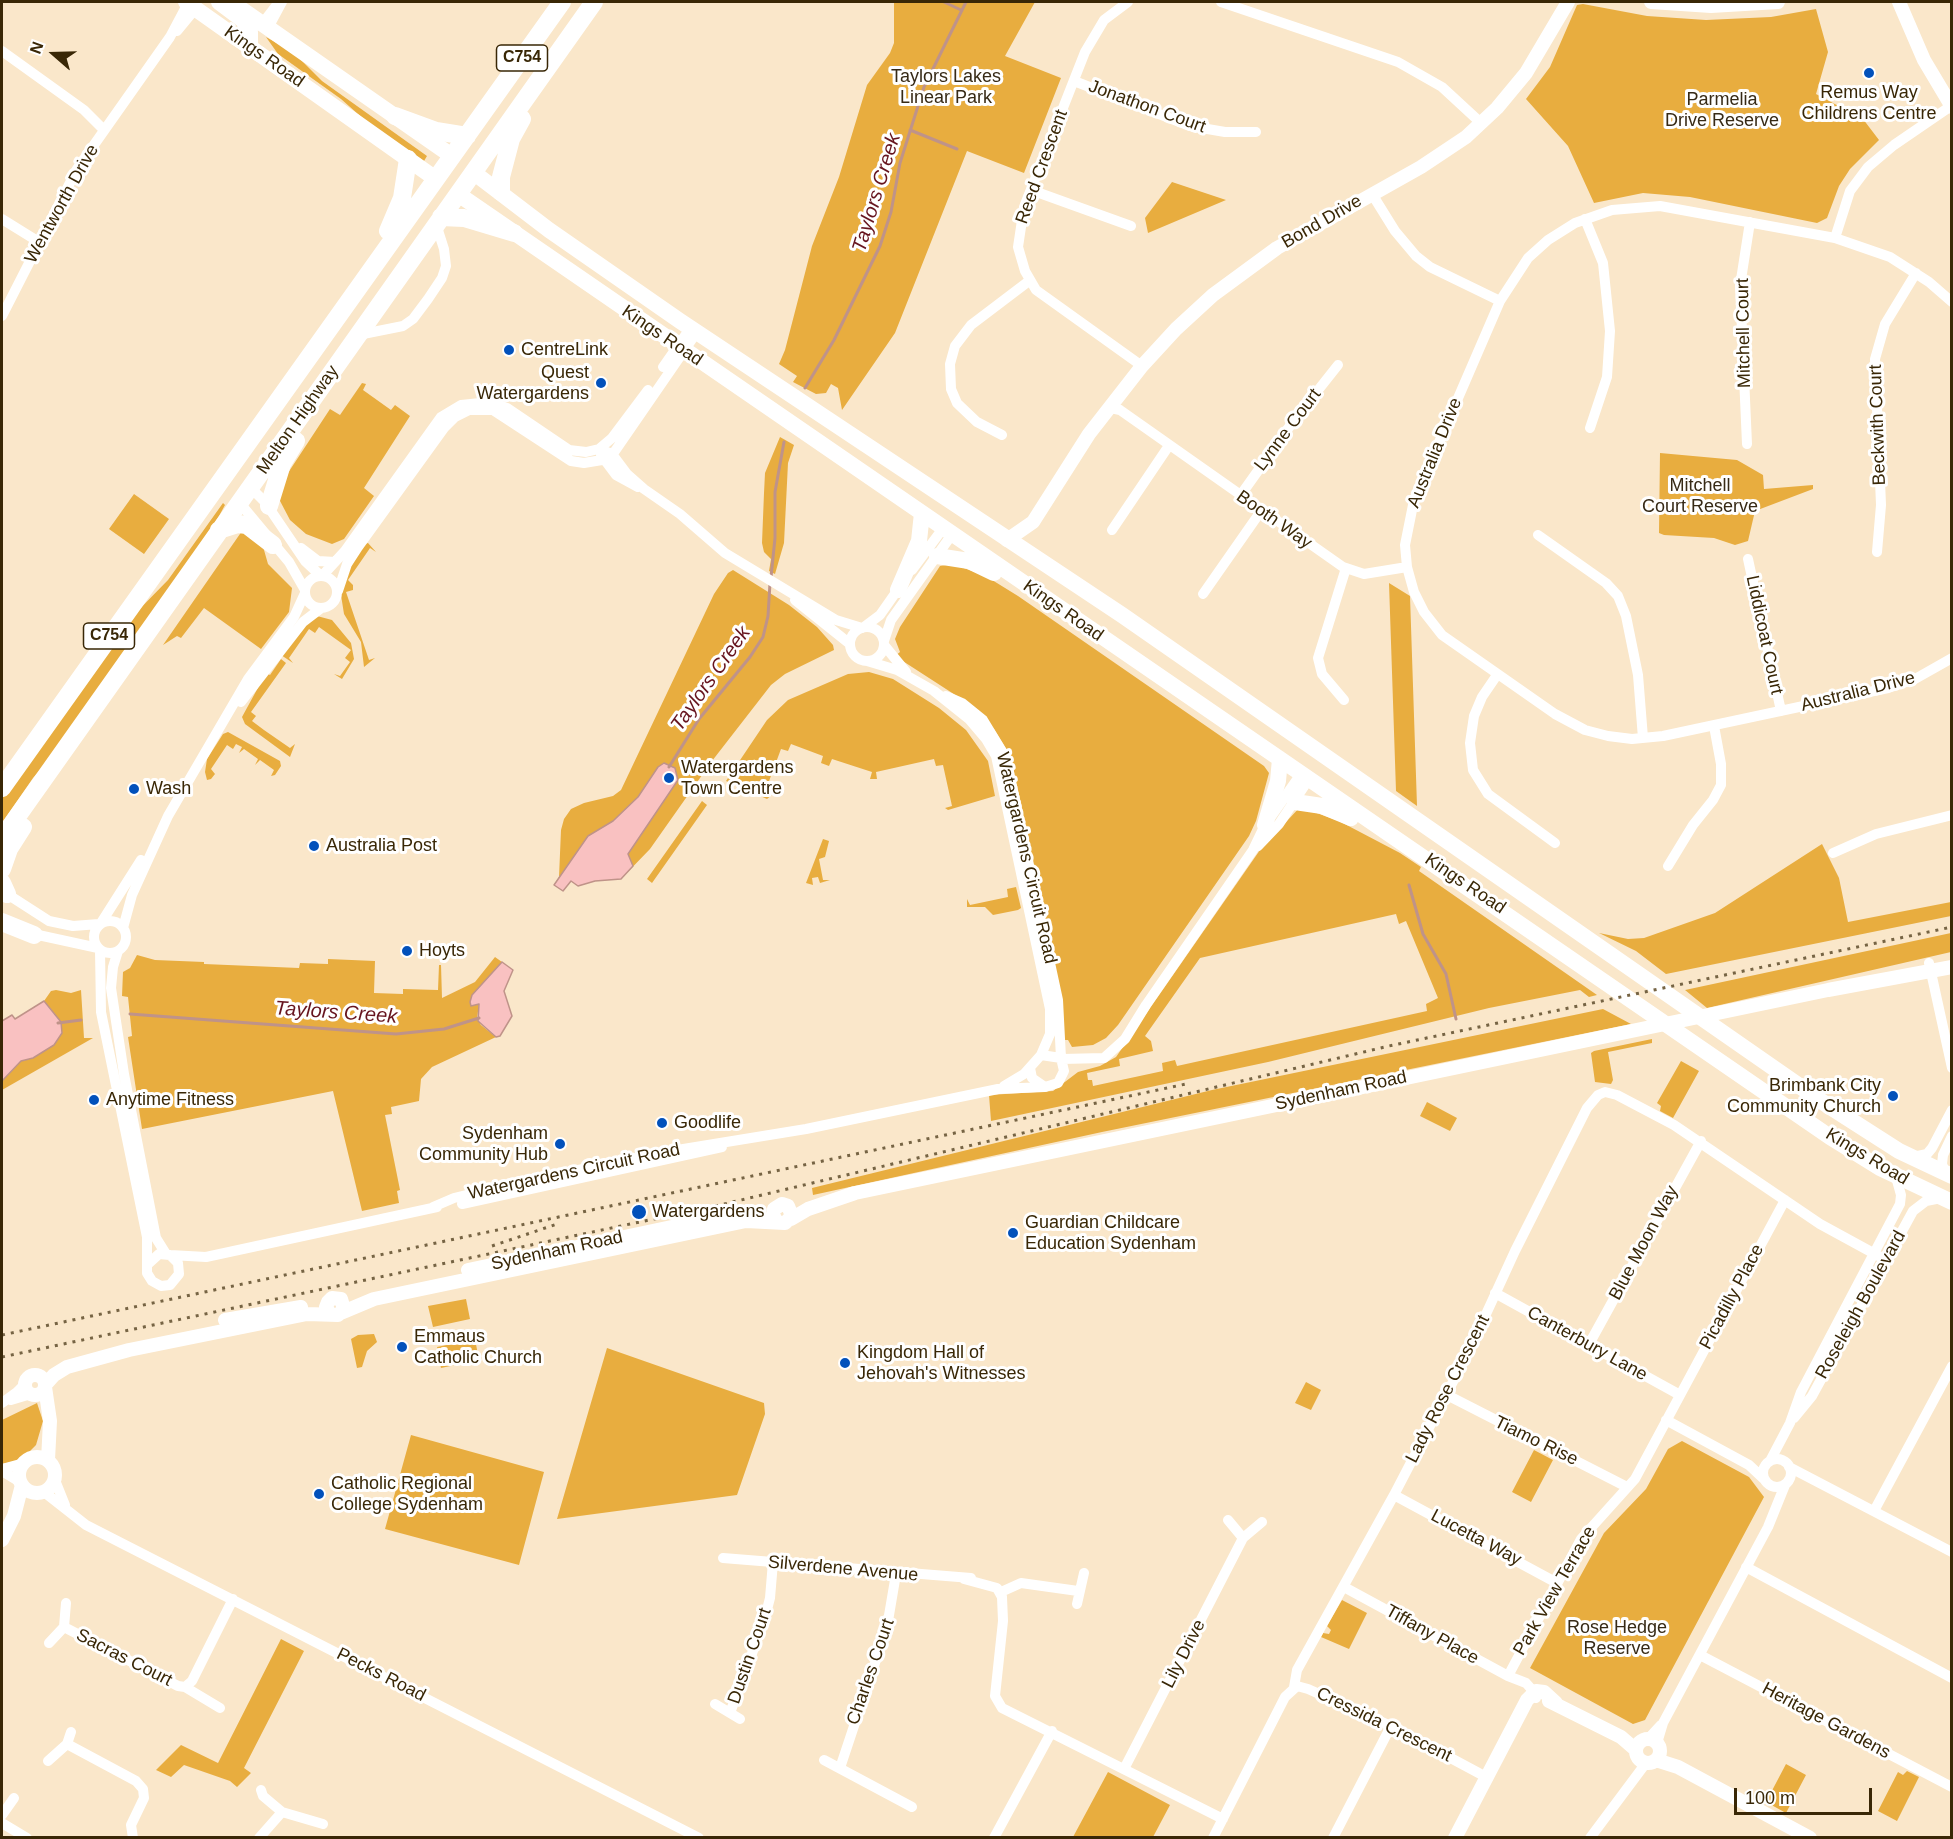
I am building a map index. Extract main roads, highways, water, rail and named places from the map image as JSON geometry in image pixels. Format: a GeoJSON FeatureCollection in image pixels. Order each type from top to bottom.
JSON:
{"type":"FeatureCollection","features":[{"type":"Feature","properties":{"kind":"highway","name":"Melton Highway"},"geometry":{"type":"LineString","coordinates":[[2,789],[562,2]]}},
{"type":"Feature","properties":{"kind":"highway","name":"Melton Highway"},"geometry":{"type":"LineString","coordinates":[[2,838],[473,172],[596,2]]}},
{"type":"Feature","properties":{"kind":"highway"},"geometry":{"type":"LineString","coordinates":[[501,192],[501,177],[513,133],[573,46],[596,2]]}},
{"type":"Feature","properties":{"kind":"highway"},"geometry":{"type":"LineString","coordinates":[[395,116],[436,131],[467,136]]}},
{"type":"Feature","properties":{"kind":"highway","name":"Kings Road"},"geometry":{"type":"LineString","coordinates":[[452,156],[473,172]]}},
{"type":"Feature","properties":{"kind":"highway"},"geometry":{"type":"LineString","coordinates":[[367,276],[397,215],[407,178],[408,159]]}},
{"type":"Feature","properties":{"kind":"highway","name":"Kings Road"},"geometry":{"type":"LineString","coordinates":[[436,179],[458,194]]}},
{"type":"Feature","properties":{"kind":"highway"},"geometry":{"type":"LineString","coordinates":[[439,221],[464,218],[514,233]]}},
{"type":"Feature","properties":{"kind":"highway"},"geometry":{"type":"LineString","coordinates":[[269,506],[282,464],[309,420],[324,382]]}},
{"type":"Feature","properties":{"kind":"highway"},"geometry":{"type":"LineString","coordinates":[[222,478],[244,495]]}},
{"type":"Feature","properties":{"kind":"highway"},"geometry":{"type":"LineString","coordinates":[[219,530],[238,524],[247,525],[273,545]]}},
{"type":"Feature","properties":{"kind":"highway"},"geometry":{"type":"LineString","coordinates":[[2,869],[13,842],[76,752],[108,688]]}},
{"type":"Feature","properties":{"kind":"highway"},"geometry":{"type":"LineString","coordinates":[[2,922],[34,936]]}},
{"type":"Feature","properties":{"kind":"main road"},"geometry":{"type":"LineString","coordinates":[[219,2],[243,20],[250,32],[250,47]]}},
{"type":"Feature","properties":{"kind":"main road","name":"Kings Road"},"geometry":{"type":"LineString","coordinates":[[231,2],[452,156]]}},
{"type":"Feature","properties":{"kind":"main road","name":"Kings Road"},"geometry":{"type":"LineString","coordinates":[[190,4],[436,179]]}},
{"type":"Feature","properties":{"kind":"main road"},"geometry":{"type":"LineString","coordinates":[[265,26],[261,34],[268,48],[329,94],[338,109]]}},
{"type":"Feature","properties":{"kind":"main road","name":"Kings Road"},"geometry":{"type":"LineString","coordinates":[[473,172],[549,230],[694,330],[1026,551],[1323,754],[1832,1108],[1912,1158],[1949,1175]]}},
{"type":"Feature","properties":{"kind":"main road","name":"Kings Road"},"geometry":{"type":"LineString","coordinates":[[458,194],[1305,777],[1404,842],[1830,1137],[1896,1177],[1946,1200]]}},
{"type":"Feature","properties":{"kind":"main road"},"geometry":{"type":"LineString","coordinates":[[948,530],[964,511]]}},
{"type":"Feature","properties":{"kind":"main road"},"geometry":{"type":"LineString","coordinates":[[898,590],[919,541],[922,513]]}},
{"type":"Feature","properties":{"kind":"main road"},"geometry":{"type":"LineString","coordinates":[[937,556],[969,561],[1038,593]]}},
{"type":"Feature","properties":{"kind":"main road"},"geometry":{"type":"LineString","coordinates":[[1305,777],[1323,754]]}},
{"type":"Feature","properties":{"kind":"main road"},"geometry":{"type":"LineString","coordinates":[[1265,825],[1278,781],[1280,759]]}},
{"type":"Feature","properties":{"kind":"main road"},"geometry":{"type":"LineString","coordinates":[[1295,802],[1329,808],[1404,842]]}},
{"type":"Feature","properties":{"kind":"waterway"},"geometry":{"type":"LineString","coordinates":[[944,2],[961,10]]}},
{"type":"Feature","properties":{"kind":"waterway","name":"Taylors Creek"},"geometry":{"type":"LineString","coordinates":[[805,388],[834,340],[880,246],[891,212],[900,163],[924,87],[966,2]]}},
{"type":"Feature","properties":{"kind":"waterway"},"geometry":{"type":"LineString","coordinates":[[910,130],[957,149]]}},
{"type":"Feature","properties":{"kind":"waterway","name":"Taylors Creek"},"geometry":{"type":"LineString","coordinates":[[771,577],[775,538],[775,492],[784,442]]}},
{"type":"Feature","properties":{"kind":"waterway","name":"Taylors Creek"},"geometry":{"type":"LineString","coordinates":[[669,767],[699,719],[750,657],[763,637],[768,616],[770,583]]}},
{"type":"Feature","properties":{"kind":"waterway"},"geometry":{"type":"LineString","coordinates":[[1409,885],[1423,934],[1446,974],[1456,1019]]}},
{"type":"Feature","properties":{"kind":"waterway","name":"Taylors Creek"},"geometry":{"type":"LineString","coordinates":[[130,1014],[396,1034],[444,1029],[479,1018]]}},
{"type":"Feature","properties":{"kind":"waterway","name":"Taylors Creek"},"geometry":{"type":"LineString","coordinates":[[58,1023],[81,1020]]}},
{"type":"Feature","properties":{"kind":"railway"},"geometry":{"type":"LineString","coordinates":[[2,1357],[720,1205],[1389,1046],[1952,927]]}},
{"type":"Feature","properties":{"kind":"railway"},"geometry":{"type":"LineString","coordinates":[[2,1335],[1186,1084]]}},
{"type":"Feature","properties":{"kind":"railway"},"geometry":{"type":"LineString","coordinates":[[492,1246],[557,1224]]}},
{"type":"Feature","properties":{"kind":"place","name":"Remus Way Childrens Centre"},"geometry":{"type":"Point","coordinates":[1869,73]}},
{"type":"Feature","properties":{"kind":"place","name":"CentreLink"},"geometry":{"type":"Point","coordinates":[509,350]}},
{"type":"Feature","properties":{"kind":"place","name":"Quest Watergardens"},"geometry":{"type":"Point","coordinates":[601,383]}},
{"type":"Feature","properties":{"kind":"place","name":"Watergardens Town Centre"},"geometry":{"type":"Point","coordinates":[669,778]}},
{"type":"Feature","properties":{"kind":"place","name":"Wash"},"geometry":{"type":"Point","coordinates":[134,789]}},
{"type":"Feature","properties":{"kind":"place","name":"Australia Post"},"geometry":{"type":"Point","coordinates":[314,846]}},
{"type":"Feature","properties":{"kind":"place","name":"Hoyts"},"geometry":{"type":"Point","coordinates":[407,951]}},
{"type":"Feature","properties":{"kind":"place","name":"Brimbank City Community Church"},"geometry":{"type":"Point","coordinates":[1893,1096]}},
{"type":"Feature","properties":{"kind":"place","name":"Anytime Fitness"},"geometry":{"type":"Point","coordinates":[94,1100]}},
{"type":"Feature","properties":{"kind":"place","name":"Goodlife"},"geometry":{"type":"Point","coordinates":[662,1123]}},
{"type":"Feature","properties":{"kind":"place","name":"Sydenham Community Hub"},"geometry":{"type":"Point","coordinates":[560,1144]}},
{"type":"Feature","properties":{"kind":"place","name":"Watergardens"},"geometry":{"type":"Point","coordinates":[639,1212]}},
{"type":"Feature","properties":{"kind":"place","name":"Guardian Childcare Education Sydenham"},"geometry":{"type":"Point","coordinates":[1013,1233]}},
{"type":"Feature","properties":{"kind":"place","name":"Emmaus Catholic Church"},"geometry":{"type":"Point","coordinates":[402,1347]}},
{"type":"Feature","properties":{"kind":"place","name":"Kingdom Hall of Jehovah's Witnesses"},"geometry":{"type":"Point","coordinates":[845,1363]}},
{"type":"Feature","properties":{"kind":"place","name":"Catholic Regional College Sydenham"},"geometry":{"type":"Point","coordinates":[319,1494]}},
{"type":"Feature","properties":{"kind":"park label","name":"Taylors Lakes Linear Park"},"geometry":{"type":"Point","coordinates":[946,88]}},
{"type":"Feature","properties":{"kind":"park label","name":"Parmelia Drive Reserve"},"geometry":{"type":"Point","coordinates":[1722,110]}},
{"type":"Feature","properties":{"kind":"park label","name":"Mitchell Court Reserve"},"geometry":{"type":"Point","coordinates":[1700,496]}},
{"type":"Feature","properties":{"kind":"park label","name":"Rose Hedge Reserve"},"geometry":{"type":"Point","coordinates":[1617,1638]}}]}
